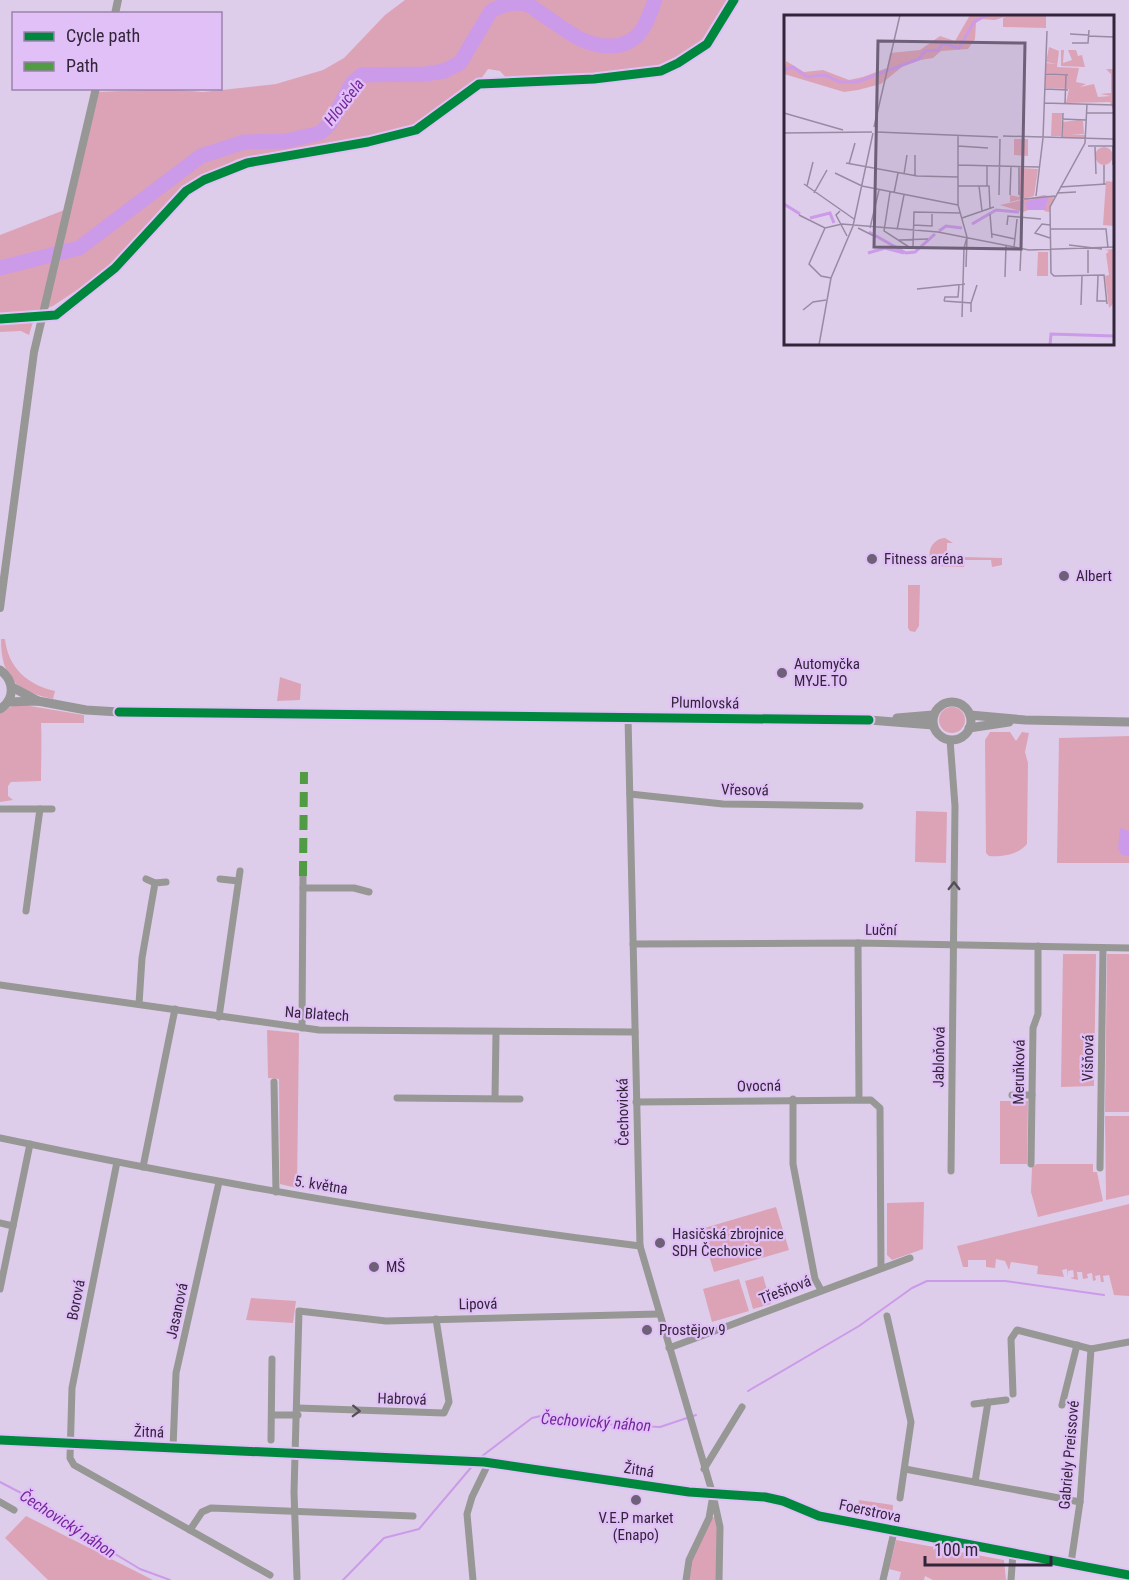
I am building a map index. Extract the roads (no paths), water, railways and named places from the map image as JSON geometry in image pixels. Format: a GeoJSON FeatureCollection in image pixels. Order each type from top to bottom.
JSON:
{"type":"FeatureCollection","features":[{"type":"Feature","properties":{"kind":"main road"},"geometry":{"type":"LineString","coordinates":[[1,669],[12,687],[38,701]]}},
{"type":"Feature","properties":{"kind":"main road"},"geometry":{"type":"LineString","coordinates":[[4,706],[12,687]]}},
{"type":"Feature","properties":{"kind":"main road"},"geometry":{"type":"LineString","coordinates":[[4,706],[38,701]]}},
{"type":"Feature","properties":{"kind":"main road","name":"Plumlovská"},"geometry":{"type":"LineString","coordinates":[[38,701],[86,710],[119,712],[869,720],[933,725]]}},
{"type":"Feature","properties":{"kind":"main road","name":"Plumlovská"},"geometry":{"type":"LineString","coordinates":[[869,720],[933,715],[941,705],[951,702],[963,705],[970,715],[1025,720],[1129,722]]}},
{"type":"Feature","properties":{"kind":"main road"},"geometry":{"type":"LineString","coordinates":[[933,715],[933,725],[939,735],[950,740]]}},
{"type":"Feature","properties":{"kind":"main road"},"geometry":{"type":"LineString","coordinates":[[969,728],[970,715]]}},
{"type":"Feature","properties":{"kind":"main road","name":"Plumlovská"},"geometry":{"type":"LineString","coordinates":[[950,740],[962,737],[969,728],[1025,720]]}},
{"type":"Feature","properties":{"kind":"street"},"geometry":{"type":"LineString","coordinates":[[0,608],[32,366],[96,90]]}},
{"type":"Feature","properties":{"kind":"street","name":"Čechovická"},"geometry":{"type":"LineString","coordinates":[[628,717],[640,1246],[713,1495],[720,1527],[719,1580]]}},
{"type":"Feature","properties":{"kind":"street"},"geometry":{"type":"LineString","coordinates":[[950,740],[954,802],[954,944]]}},
{"type":"Feature","properties":{"kind":"street","name":"Vřesová"},"geometry":{"type":"LineString","coordinates":[[630,794],[723,804],[860,806]]}},
{"type":"Feature","properties":{"kind":"street"},"geometry":{"type":"LineString","coordinates":[[0,809],[52,809]]}},
{"type":"Feature","properties":{"kind":"street"},"geometry":{"type":"LineString","coordinates":[[26,911],[40,809]]}},
{"type":"Feature","properties":{"kind":"street"},"geometry":{"type":"LineString","coordinates":[[219,1017],[240,871]]}},
{"type":"Feature","properties":{"kind":"street"},"geometry":{"type":"LineString","coordinates":[[302,1028],[303,876]]}},
{"type":"Feature","properties":{"kind":"street"},"geometry":{"type":"LineString","coordinates":[[146,879],[155,883],[166,882]]}},
{"type":"Feature","properties":{"kind":"street"},"geometry":{"type":"LineString","coordinates":[[220,879],[238,881]]}},
{"type":"Feature","properties":{"kind":"street"},"geometry":{"type":"LineString","coordinates":[[139,1004],[142,958],[155,883]]}},
{"type":"Feature","properties":{"kind":"street"},"geometry":{"type":"LineString","coordinates":[[303,888],[354,888],[369,892]]}},
{"type":"Feature","properties":{"kind":"street"},"geometry":{"type":"LineString","coordinates":[[858,943],[859,1098]]}},
{"type":"Feature","properties":{"kind":"street","name":"Luční"},"geometry":{"type":"LineString","coordinates":[[633,944],[858,943],[1129,948]]}},
{"type":"Feature","properties":{"kind":"street","name":"Jabloňová"},"geometry":{"type":"LineString","coordinates":[[951,1171],[954,944]]}},
{"type":"Feature","properties":{"kind":"street","name":"Meruňková"},"geometry":{"type":"LineString","coordinates":[[1032,1164],[1033,1028],[1038,1014],[1038,946]]}},
{"type":"Feature","properties":{"kind":"street","name":"Višňová"},"geometry":{"type":"LineString","coordinates":[[1100,1168],[1103,948]]}},
{"type":"Feature","properties":{"kind":"street","name":"Na Blatech"},"geometry":{"type":"LineString","coordinates":[[0,985],[302,1028],[496,1033],[635,1032]]}},
{"type":"Feature","properties":{"kind":"street"},"geometry":{"type":"LineString","coordinates":[[143,1167],[174,1010]]}},
{"type":"Feature","properties":{"kind":"street"},"geometry":{"type":"LineString","coordinates":[[495,1098],[496,1033]]}},
{"type":"Feature","properties":{"kind":"street"},"geometry":{"type":"LineString","coordinates":[[274,1082],[276,1192]]}},
{"type":"Feature","properties":{"kind":"street"},"geometry":{"type":"LineString","coordinates":[[1012,1095],[1032,1095]]}},
{"type":"Feature","properties":{"kind":"street"},"geometry":{"type":"LineString","coordinates":[[397,1098],[520,1099]]}},
{"type":"Feature","properties":{"kind":"street","name":"Ovocná"},"geometry":{"type":"LineString","coordinates":[[636,1102],[859,1098],[872,1100],[880,1108],[880,1268]]}},
{"type":"Feature","properties":{"kind":"street"},"geometry":{"type":"LineString","coordinates":[[793,1099],[795,1179],[815,1279],[821,1290]]}},
{"type":"Feature","properties":{"kind":"street","name":"5. května"},"geometry":{"type":"LineString","coordinates":[[0,1138],[276,1192],[538,1233],[640,1246]]}},
{"type":"Feature","properties":{"kind":"street"},"geometry":{"type":"LineString","coordinates":[[0,1289],[30,1144]]}},
{"type":"Feature","properties":{"kind":"street","name":"Borová"},"geometry":{"type":"LineString","coordinates":[[70,1444],[72,1388],[117,1162]]}},
{"type":"Feature","properties":{"kind":"street","name":"Jasanová"},"geometry":{"type":"LineString","coordinates":[[173,1448],[176,1373],[219,1182]]}},
{"type":"Feature","properties":{"kind":"street"},"geometry":{"type":"LineString","coordinates":[[0,1223],[13,1226]]}},
{"type":"Feature","properties":{"kind":"street","name":"Třešňová"},"geometry":{"type":"LineString","coordinates":[[669,1348],[910,1257]]}},
{"type":"Feature","properties":{"kind":"street","name":"Lipová"},"geometry":{"type":"LineString","coordinates":[[298,1412],[299,1311],[386,1321],[659,1314]]}},
{"type":"Feature","properties":{"kind":"street"},"geometry":{"type":"LineString","coordinates":[[887,1317],[911,1422],[900,1498]]}},
{"type":"Feature","properties":{"kind":"street","name":"Habrová"},"geometry":{"type":"LineString","coordinates":[[298,1412],[444,1413],[449,1402],[436,1319]]}},
{"type":"Feature","properties":{"kind":"street"},"geometry":{"type":"LineString","coordinates":[[1013,1394],[1011,1339],[1015,1331],[1022,1330],[1091,1349],[1129,1342]]}},
{"type":"Feature","properties":{"kind":"street"},"geometry":{"type":"LineString","coordinates":[[1062,1405],[1077,1345]]}},
{"type":"Feature","properties":{"kind":"street","name":"Gabriely Preissové"},"geometry":{"type":"LineString","coordinates":[[1071,1563],[1080,1502],[1091,1349]]}},
{"type":"Feature","properties":{"kind":"street"},"geometry":{"type":"LineString","coordinates":[[271,1440],[272,1359]]}},
{"type":"Feature","properties":{"kind":"street"},"geometry":{"type":"LineString","coordinates":[[974,1404],[1006,1400]]}},
{"type":"Feature","properties":{"kind":"street"},"geometry":{"type":"LineString","coordinates":[[975,1482],[988,1402]]}},
{"type":"Feature","properties":{"kind":"street"},"geometry":{"type":"LineString","coordinates":[[704,1470],[742,1407]]}},
{"type":"Feature","properties":{"kind":"street"},"geometry":{"type":"LineString","coordinates":[[272,1415],[298,1412],[294,1512],[297,1578]]}},
{"type":"Feature","properties":{"kind":"street","name":"Žitná"},"geometry":{"type":"LineString","coordinates":[[0,1440],[487,1462],[713,1495]]}},
{"type":"Feature","properties":{"kind":"street"},"geometry":{"type":"LineString","coordinates":[[70,1444],[70,1458],[74,1465],[270,1575]]}},
{"type":"Feature","properties":{"kind":"street"},"geometry":{"type":"LineString","coordinates":[[472,1580],[467,1514],[471,1497],[487,1462]]}},
{"type":"Feature","properties":{"kind":"street"},"geometry":{"type":"LineString","coordinates":[[905,1469],[1080,1502]]}},
{"type":"Feature","properties":{"kind":"street"},"geometry":{"type":"LineString","coordinates":[[686,1580],[689,1560],[709,1518],[713,1495]]}},
{"type":"Feature","properties":{"kind":"street","name":"Foerstrova"},"geometry":{"type":"LineString","coordinates":[[713,1495],[774,1498],[819,1516],[1129,1575]]}},
{"type":"Feature","properties":{"kind":"street"},"geometry":{"type":"LineString","coordinates":[[0,1502],[14,1510]]}},
{"type":"Feature","properties":{"kind":"street"},"geometry":{"type":"LineString","coordinates":[[190,1530],[202,1512],[211,1508],[413,1516]]}},
{"type":"Feature","properties":{"kind":"street"},"geometry":{"type":"LineString","coordinates":[[883,1580],[894,1532]]}},
{"type":"Feature","properties":{"kind":"street"},"geometry":{"type":"LineString","coordinates":[[1011,1580],[1013,1553]]}},
{"type":"Feature","properties":{"kind":"street"},"geometry":{"type":"LineString","coordinates":[[1128,1580],[1129,1575]]}},
{"type":"Feature","properties":{"kind":"waterway","name":"Hloučela"},"geometry":{"type":"LineString","coordinates":[[0,268],[79,248],[201,156],[244,142],[286,141],[320,133],[330,124],[352,83],[361,75],[426,74],[444,71],[460,63],[491,11],[498,7],[526,4],[583,40],[592,44],[612,46],[622,45],[636,37],[649,17],[655,0]]}},
{"type":"Feature","properties":{"kind":"waterway","name":"Čechovický náhon"},"geometry":{"type":"LineString","coordinates":[[748,1391],[859,1326],[912,1288],[927,1281],[1005,1281],[1104,1295]]}},
{"type":"Feature","properties":{"kind":"waterway","name":"Čechovický náhon"},"geometry":{"type":"LineString","coordinates":[[477,1460],[532,1418],[545,1415],[601,1424],[660,1427],[696,1415]]}},
{"type":"Feature","properties":{"kind":"waterway","name":"Čechovický náhon"},"geometry":{"type":"LineString","coordinates":[[343,1580],[384,1538],[419,1529],[474,1464]]}},
{"type":"Feature","properties":{"kind":"waterway","name":"Čechovický náhon"},"geometry":{"type":"LineString","coordinates":[[0,1482],[50,1508],[82,1534],[140,1569],[170,1580]]}},
{"type":"Feature","properties":{"kind":"place","name":"Fitness aréna"},"geometry":{"type":"Point","coordinates":[872,559]}},
{"type":"Feature","properties":{"kind":"place","name":"Albert"},"geometry":{"type":"Point","coordinates":[1064,576]}},
{"type":"Feature","properties":{"kind":"place","name":"Automyčka MYJE.TO"},"geometry":{"type":"Point","coordinates":[782,673]}},
{"type":"Feature","properties":{"kind":"place","name":"Hasičská zbrojnice SDH Čechovice"},"geometry":{"type":"Point","coordinates":[660,1243]}},
{"type":"Feature","properties":{"kind":"place","name":"MŠ"},"geometry":{"type":"Point","coordinates":[374,1267]}},
{"type":"Feature","properties":{"kind":"place","name":"Prostějov 9"},"geometry":{"type":"Point","coordinates":[647,1330]}},
{"type":"Feature","properties":{"kind":"place","name":"V.E.P market (Enapo)"},"geometry":{"type":"Point","coordinates":[636,1500]}}]}
